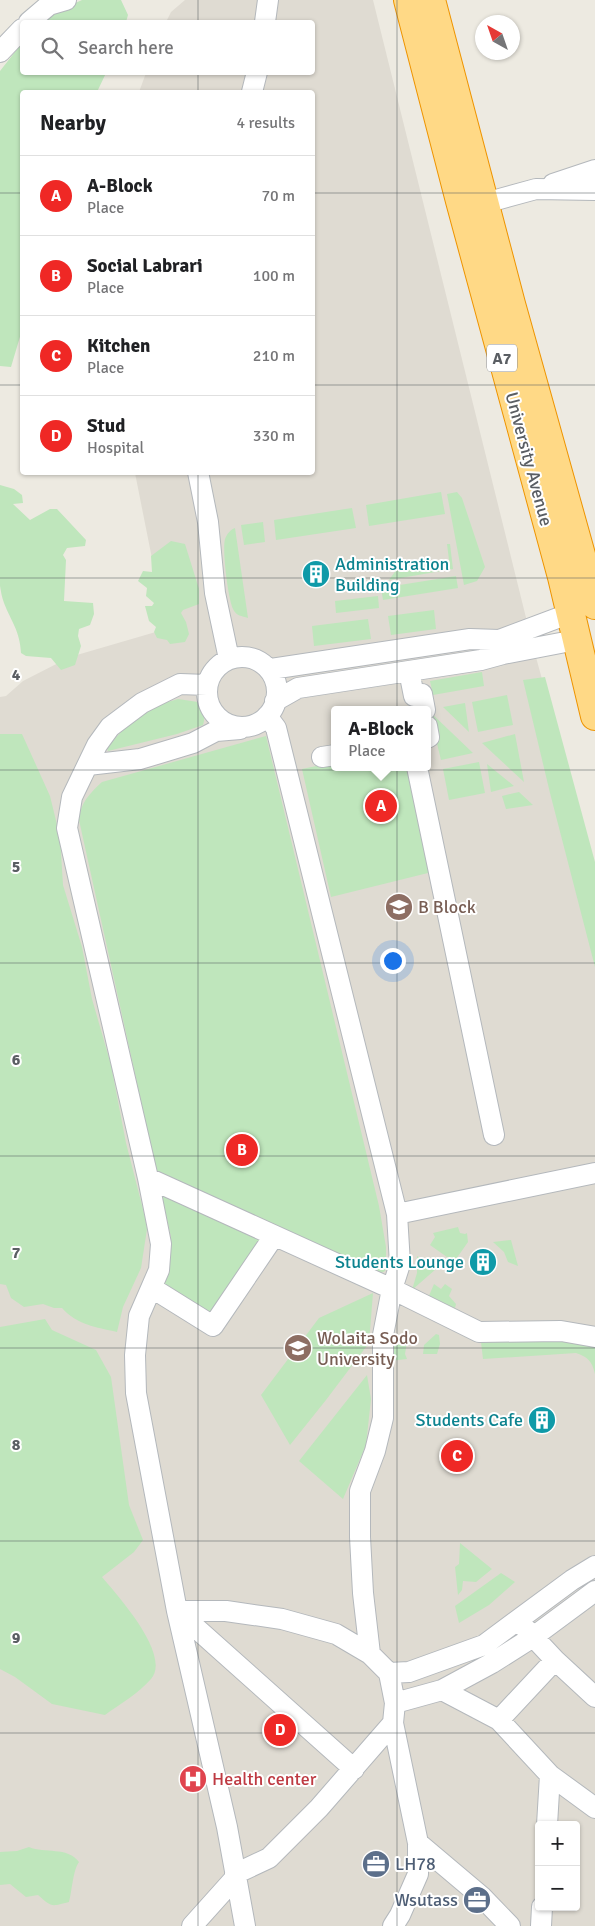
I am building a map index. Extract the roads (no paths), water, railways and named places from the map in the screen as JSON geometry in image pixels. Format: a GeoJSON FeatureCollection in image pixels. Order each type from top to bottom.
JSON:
{"type":"FeatureCollection","features":[{"type":"Feature","properties":{"kind":"highway","name":"University Avenue"},"geometry":{"type":"LineString","coordinates":[[408,0],[464,220],[583,609]]}},
{"type":"Feature","properties":{"kind":"highway","name":"University Avenue"},"geometry":{"type":"LineString","coordinates":[[431,0],[511,304],[583,609],[576,640],[595,716]]}},
{"type":"Feature","properties":{"kind":"street"},"geometry":{"type":"LineString","coordinates":[[31,20],[49,5],[66,0]]}},
{"type":"Feature","properties":{"kind":"street"},"geometry":{"type":"LineString","coordinates":[[265,20],[268,0]]}},
{"type":"Feature","properties":{"kind":"street"},"geometry":{"type":"LineString","coordinates":[[0,52],[20,31]]}},
{"type":"Feature","properties":{"kind":"street"},"geometry":{"type":"LineString","coordinates":[[252,90],[256,75]]}},
{"type":"Feature","properties":{"kind":"street"},"geometry":{"type":"LineString","coordinates":[[485,203],[595,170]]}},
{"type":"Feature","properties":{"kind":"street"},"geometry":{"type":"LineString","coordinates":[[536,189],[595,190]]}},
{"type":"Feature","properties":{"kind":"street"},"geometry":{"type":"LineString","coordinates":[[199,475],[208,522],[216,593],[228,659]]}},
{"type":"Feature","properties":{"kind":"street"},"geometry":{"type":"LineString","coordinates":[[270,670],[470,639],[499,640],[583,609]]}},
{"type":"Feature","properties":{"kind":"street"},"geometry":{"type":"LineString","coordinates":[[88,765],[140,758],[193,743],[216,731],[244,728],[260,722],[271,709],[298,688],[481,660],[576,640]]}},
{"type":"Feature","properties":{"kind":"street"},"geometry":{"type":"LineString","coordinates":[[244,728],[227,724],[214,714],[207,697],[207,685],[214,670],[228,659],[248,657],[258,660],[270,670],[275,683],[271,709],[397,1214],[400,1264],[392,1288],[383,1335],[383,1418],[375,1451],[360,1490],[363,1593],[370,1654]]}},
{"type":"Feature","properties":{"kind":"street"},"geometry":{"type":"LineString","coordinates":[[409,671],[414,696],[422,694],[424,706]]}},
{"type":"Feature","properties":{"kind":"street"},"geometry":{"type":"LineString","coordinates":[[207,685],[180,684],[142,703],[110,728],[97,746],[72,797],[67,828],[148,1178],[161,1244],[159,1270],[138,1316],[135,1355],[136,1392],[177,1612],[227,1827],[245,1926]]}},
{"type":"Feature","properties":{"kind":"street"},"geometry":{"type":"LineString","coordinates":[[418,771],[494,1136]]}},
{"type":"Feature","properties":{"kind":"street"},"geometry":{"type":"LineString","coordinates":[[397,1214],[595,1173]]}},
{"type":"Feature","properties":{"kind":"street"},"geometry":{"type":"LineString","coordinates":[[148,1178],[392,1288],[479,1332],[561,1331],[595,1337]]}},
{"type":"Feature","properties":{"kind":"street"},"geometry":{"type":"LineString","coordinates":[[152,1288],[213,1326],[274,1236]]}},
{"type":"Feature","properties":{"kind":"street"},"geometry":{"type":"LineString","coordinates":[[389,1673],[408,1672],[484,1645],[572,1580],[595,1566]]}},
{"type":"Feature","properties":{"kind":"street"},"geometry":{"type":"LineString","coordinates":[[395,1703],[442,1690],[492,1663],[534,1637],[595,1591]]}},
{"type":"Feature","properties":{"kind":"street"},"geometry":{"type":"LineString","coordinates":[[177,1612],[226,1611],[282,1619],[336,1634],[370,1654],[389,1673],[395,1703],[393,1723],[418,1843],[418,1874],[400,1922]]}},
{"type":"Feature","properties":{"kind":"street"},"geometry":{"type":"LineString","coordinates":[[177,1612],[354,1770]]}},
{"type":"Feature","properties":{"kind":"street"},"geometry":{"type":"LineString","coordinates":[[518,1621],[555,1660],[595,1697]]}},
{"type":"Feature","properties":{"kind":"street"},"geometry":{"type":"LineString","coordinates":[[499,1720],[555,1660]]}},
{"type":"Feature","properties":{"kind":"street"},"geometry":{"type":"LineString","coordinates":[[442,1690],[499,1720],[550,1775],[595,1808]]}},
{"type":"Feature","properties":{"kind":"street"},"geometry":{"type":"LineString","coordinates":[[192,1926],[235,1876],[269,1858],[320,1808],[393,1723]]}},
{"type":"Feature","properties":{"kind":"street"},"geometry":{"type":"LineString","coordinates":[[547,1821],[550,1775]]}},
{"type":"Feature","properties":{"kind":"street"},"geometry":{"type":"LineString","coordinates":[[418,1843],[482,1897],[510,1926]]}},
{"type":"Feature","properties":{"kind":"street"},"geometry":{"type":"LineString","coordinates":[[541,1926],[542,1911]]}},
{"type":"Feature","properties":{"kind":"place","name":"Administration Building"},"geometry":{"type":"Point","coordinates":[316,574]}},
{"type":"Feature","properties":{"kind":"place","name":"A-Block"},"geometry":{"type":"Point","coordinates":[381,806]}},
{"type":"Feature","properties":{"kind":"place","name":"B Block"},"geometry":{"type":"Point","coordinates":[399,907]}},
{"type":"Feature","properties":{"kind":"place","name":"Social Labrari"},"geometry":{"type":"Point","coordinates":[242,1150]}},
{"type":"Feature","properties":{"kind":"place","name":"Students Lounge"},"geometry":{"type":"Point","coordinates":[483,1262]}},
{"type":"Feature","properties":{"kind":"place","name":"Wolaita Sodo University"},"geometry":{"type":"Point","coordinates":[298,1348]}},
{"type":"Feature","properties":{"kind":"place","name":"Students Cafe"},"geometry":{"type":"Point","coordinates":[542,1420]}},
{"type":"Feature","properties":{"kind":"place","name":"Kitchen"},"geometry":{"type":"Point","coordinates":[457,1456]}},
{"type":"Feature","properties":{"kind":"place","name":"Stud"},"geometry":{"type":"Point","coordinates":[280,1730]}},
{"type":"Feature","properties":{"kind":"place","name":"Health center"},"geometry":{"type":"Point","coordinates":[193,1779]}},
{"type":"Feature","properties":{"kind":"place","name":"LH78"},"geometry":{"type":"Point","coordinates":[376,1864]}},
{"type":"Feature","properties":{"kind":"place","name":"Wsutass"},"geometry":{"type":"Point","coordinates":[477,1900]}}]}
